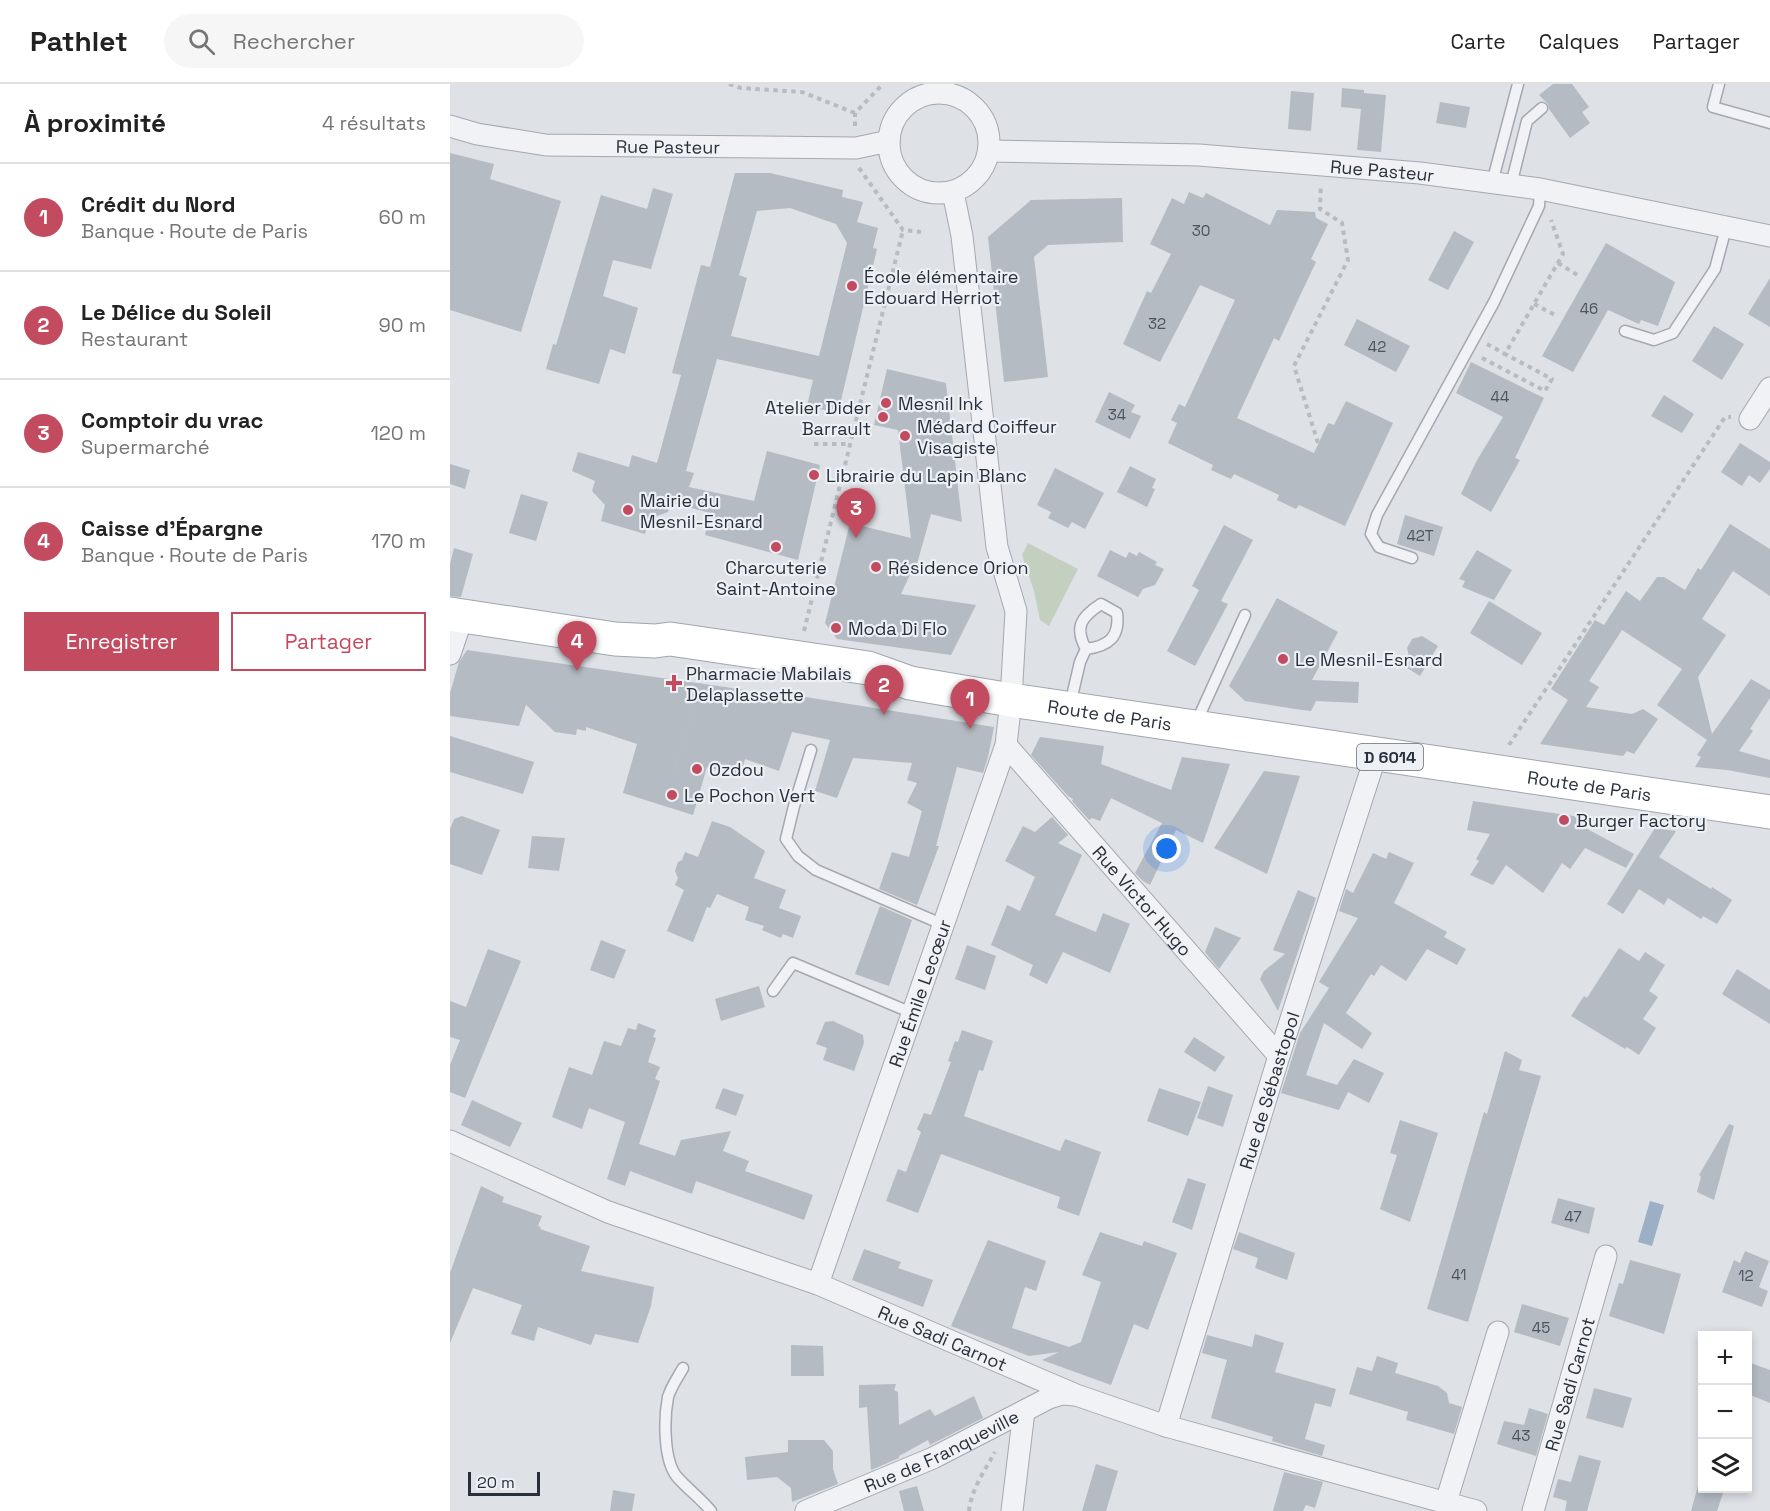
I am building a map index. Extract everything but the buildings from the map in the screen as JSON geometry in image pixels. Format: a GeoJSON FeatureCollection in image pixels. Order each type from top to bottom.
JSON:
{"type":"FeatureCollection","features":[{"type":"Feature","properties":{"kind":"main road","name":"Route de Paris"},"geometry":{"type":"LineString","coordinates":[[457,615],[615,639],[655,641],[670,639],[798,657],[868,668],[910,683],[1011,700],[1770,812]]}},
{"type":"Feature","properties":{"kind":"street"},"geometry":{"type":"LineString","coordinates":[[942,88],[973,105],[984,118],[990,134],[990,151],[986,164],[977,177],[966,186],[953,192],[937,194],[922,191],[908,183],[897,171],[890,157],[889,141],[892,125],[900,111],[912,101],[942,88]]}},
{"type":"Feature","properties":{"kind":"street","name":"Rue Pasteur"},"geometry":{"type":"LineString","coordinates":[[450,126],[477,134],[546,145],[856,148],[889,141]]}},
{"type":"Feature","properties":{"kind":"street","name":"Rue Pasteur"},"geometry":{"type":"LineString","coordinates":[[990,151],[1199,154],[1420,173],[1501,184],[1539,197],[1770,236]]}},
{"type":"Feature","properties":{"kind":"street","name":"Rue Émile Lecœur"},"geometry":{"type":"LineString","coordinates":[[818,1284],[1006,745],[1016,611],[997,547],[962,236],[953,192]]}},
{"type":"Feature","properties":{"kind":"street"},"geometry":{"type":"LineString","coordinates":[[1750,419],[1770,388]]}},
{"type":"Feature","properties":{"kind":"street"},"geometry":{"type":"LineString","coordinates":[[450,654],[457,615]]}},
{"type":"Feature","properties":{"kind":"street","name":"Rue Victor Hugo"},"geometry":{"type":"LineString","coordinates":[[1006,745],[1279,1056]]}},
{"type":"Feature","properties":{"kind":"street","name":"Rue de Sébastopol"},"geometry":{"type":"LineString","coordinates":[[1167,1426],[1279,1056],[1376,755]]}},
{"type":"Feature","properties":{"kind":"street","name":"Rue Sadi Carnot"},"geometry":{"type":"LineString","coordinates":[[450,1141],[608,1212],[818,1284],[1076,1395],[1167,1426],[1476,1511]]}},
{"type":"Feature","properties":{"kind":"street","name":"Rue Sadi Carnot"},"geometry":{"type":"LineString","coordinates":[[1533,1511],[1606,1256]]}},
{"type":"Feature","properties":{"kind":"street"},"geometry":{"type":"LineString","coordinates":[[1446,1502],[1498,1332]]}},
{"type":"Feature","properties":{"kind":"street","name":"Rue de Franqueville"},"geometry":{"type":"LineString","coordinates":[[806,1511],[933,1458],[1058,1394],[1076,1395]]}},
{"type":"Feature","properties":{"kind":"street"},"geometry":{"type":"LineString","coordinates":[[1012,1511],[1024,1411]]}},
{"type":"Feature","properties":{"kind":"lane"},"geometry":{"type":"LineString","coordinates":[[1501,184],[1518,84]]}},
{"type":"Feature","properties":{"kind":"lane"},"geometry":{"type":"LineString","coordinates":[[1719,84],[1713,107],[1770,123]]}},
{"type":"Feature","properties":{"kind":"lane"},"geometry":{"type":"LineString","coordinates":[[1501,184],[1527,121],[1542,108]]}},
{"type":"Feature","properties":{"kind":"lane"},"geometry":{"type":"LineString","coordinates":[[1412,558],[1379,546],[1371,534],[1377,515],[1494,302],[1539,197]]}},
{"type":"Feature","properties":{"kind":"lane"},"geometry":{"type":"LineString","coordinates":[[1625,331],[1654,340],[1673,333],[1715,269],[1726,228]]}},
{"type":"Feature","properties":{"kind":"lane"},"geometry":{"type":"LineString","coordinates":[[1194,726],[1245,615]]}},
{"type":"Feature","properties":{"kind":"lane"},"geometry":{"type":"LineString","coordinates":[[1069,709],[1080,662],[1086,649]]}},
{"type":"Feature","properties":{"kind":"lane"},"geometry":{"type":"LineString","coordinates":[[811,750],[786,839],[798,856],[816,870],[944,925]]}},
{"type":"Feature","properties":{"kind":"lane"},"geometry":{"type":"LineString","coordinates":[[773,992],[793,963],[912,1014]]}},
{"type":"Feature","properties":{"kind":"lane"},"geometry":{"type":"LineString","coordinates":[[683,1368],[669,1395],[665,1423],[666,1448],[676,1477],[711,1511]]}},
{"type":"Feature","properties":{"kind":"path"},"geometry":{"type":"LineString","coordinates":[[729,84],[741,88],[802,92],[855,113]]}},
{"type":"Feature","properties":{"kind":"path"},"geometry":{"type":"LineString","coordinates":[[855,130],[855,113],[883,84]]}},
{"type":"Feature","properties":{"kind":"path"},"geometry":{"type":"LineString","coordinates":[[1318,443],[1294,366],[1348,260],[1342,223],[1320,209],[1323,165]]}},
{"type":"Feature","properties":{"kind":"path"},"geometry":{"type":"LineString","coordinates":[[860,170],[903,230],[921,232]]}},
{"type":"Feature","properties":{"kind":"path"},"geometry":{"type":"LineString","coordinates":[[1505,354],[1563,254],[1548,212],[1539,197]]}},
{"type":"Feature","properties":{"kind":"path"},"geometry":{"type":"LineString","coordinates":[[802,639],[903,230]]}},
{"type":"Feature","properties":{"kind":"path"},"geometry":{"type":"LineString","coordinates":[[1558,263],[1579,276]]}},
{"type":"Feature","properties":{"kind":"path"},"geometry":{"type":"LineString","coordinates":[[1534,304],[1557,316]]}},
{"type":"Feature","properties":{"kind":"path"},"geometry":{"type":"LineString","coordinates":[[1476,356],[1545,391],[1552,379],[1484,343],[1480,349]]}},
{"type":"Feature","properties":{"kind":"path"},"geometry":{"type":"LineString","coordinates":[[1509,746],[1725,417],[1750,419]]}},
{"type":"Feature","properties":{"kind":"path"},"geometry":{"type":"LineString","coordinates":[[814,444],[850,444]]}},
{"type":"Feature","properties":{"kind":"path"},"geometry":{"type":"LineString","coordinates":[[673,774],[705,669]]}},
{"type":"Feature","properties":{"kind":"path"},"geometry":{"type":"LineString","coordinates":[[969,1511],[977,1485],[1000,1444],[1001,1438],[995,1427]]}},
{"type":"Feature","properties":{"kind":"green space"},"geometry":{"type":"Polygon","coordinates":[[[1028,543],[1078,569],[1049,626],[1040,620],[1034,591],[1022,555],[1028,543]]]}},
{"type":"Feature","properties":{"kind":"water"},"geometry":{"type":"Polygon","coordinates":[[[1650,1201],[1664,1205],[1652,1246],[1638,1242],[1650,1201]]]}},
{"type":"Feature","properties":{"kind":"place","name":"École élémentaire Edouard Herriot"},"geometry":{"type":"Point","coordinates":[852,286]}},
{"type":"Feature","properties":{"kind":"place","name":"Mesnil Ink"},"geometry":{"type":"Point","coordinates":[886,403]}},
{"type":"Feature","properties":{"kind":"place","name":"Atelier Dider Barrault"},"geometry":{"type":"Point","coordinates":[883,417]}},
{"type":"Feature","properties":{"kind":"place","name":"Médard Coiffeur Visagiste"},"geometry":{"type":"Point","coordinates":[905,436]}},
{"type":"Feature","properties":{"kind":"place","name":"Librairie du Lapin Blanc"},"geometry":{"type":"Point","coordinates":[814,475]}},
{"type":"Feature","properties":{"kind":"place","name":"Mairie du Mesnil-Esnard"},"geometry":{"type":"Point","coordinates":[628,510]}},
{"type":"Feature","properties":{"kind":"place","name":"Comptoir du vrac"},"geometry":{"type":"Point","coordinates":[856,538]}},
{"type":"Feature","properties":{"kind":"place","name":"Charcuterie Saint-Antoine"},"geometry":{"type":"Point","coordinates":[776,547]}},
{"type":"Feature","properties":{"kind":"place","name":"Résidence Orion"},"geometry":{"type":"Point","coordinates":[876,567]}},
{"type":"Feature","properties":{"kind":"place","name":"Moda Di Flo"},"geometry":{"type":"Point","coordinates":[836,628]}},
{"type":"Feature","properties":{"kind":"place","name":"Le Mesnil-Esnard"},"geometry":{"type":"Point","coordinates":[1283,659]}},
{"type":"Feature","properties":{"kind":"place","name":"Caisse d'Épargne"},"geometry":{"type":"Point","coordinates":[577,671]}},
{"type":"Feature","properties":{"kind":"place","name":"Pharmacie Mabilais Delaplassette"},"geometry":{"type":"Point","coordinates":[674,683]}},
{"type":"Feature","properties":{"kind":"place","name":"Le Délice du Soleil"},"geometry":{"type":"Point","coordinates":[884,715]}},
{"type":"Feature","properties":{"kind":"place","name":"Crédit du Nord"},"geometry":{"type":"Point","coordinates":[970,729]}},
{"type":"Feature","properties":{"kind":"place","name":"Ozdou"},"geometry":{"type":"Point","coordinates":[697,769]}},
{"type":"Feature","properties":{"kind":"place","name":"Le Pochon Vert"},"geometry":{"type":"Point","coordinates":[672,795]}},
{"type":"Feature","properties":{"kind":"place","name":"Burger Factory"},"geometry":{"type":"Point","coordinates":[1564,820]}}]}
